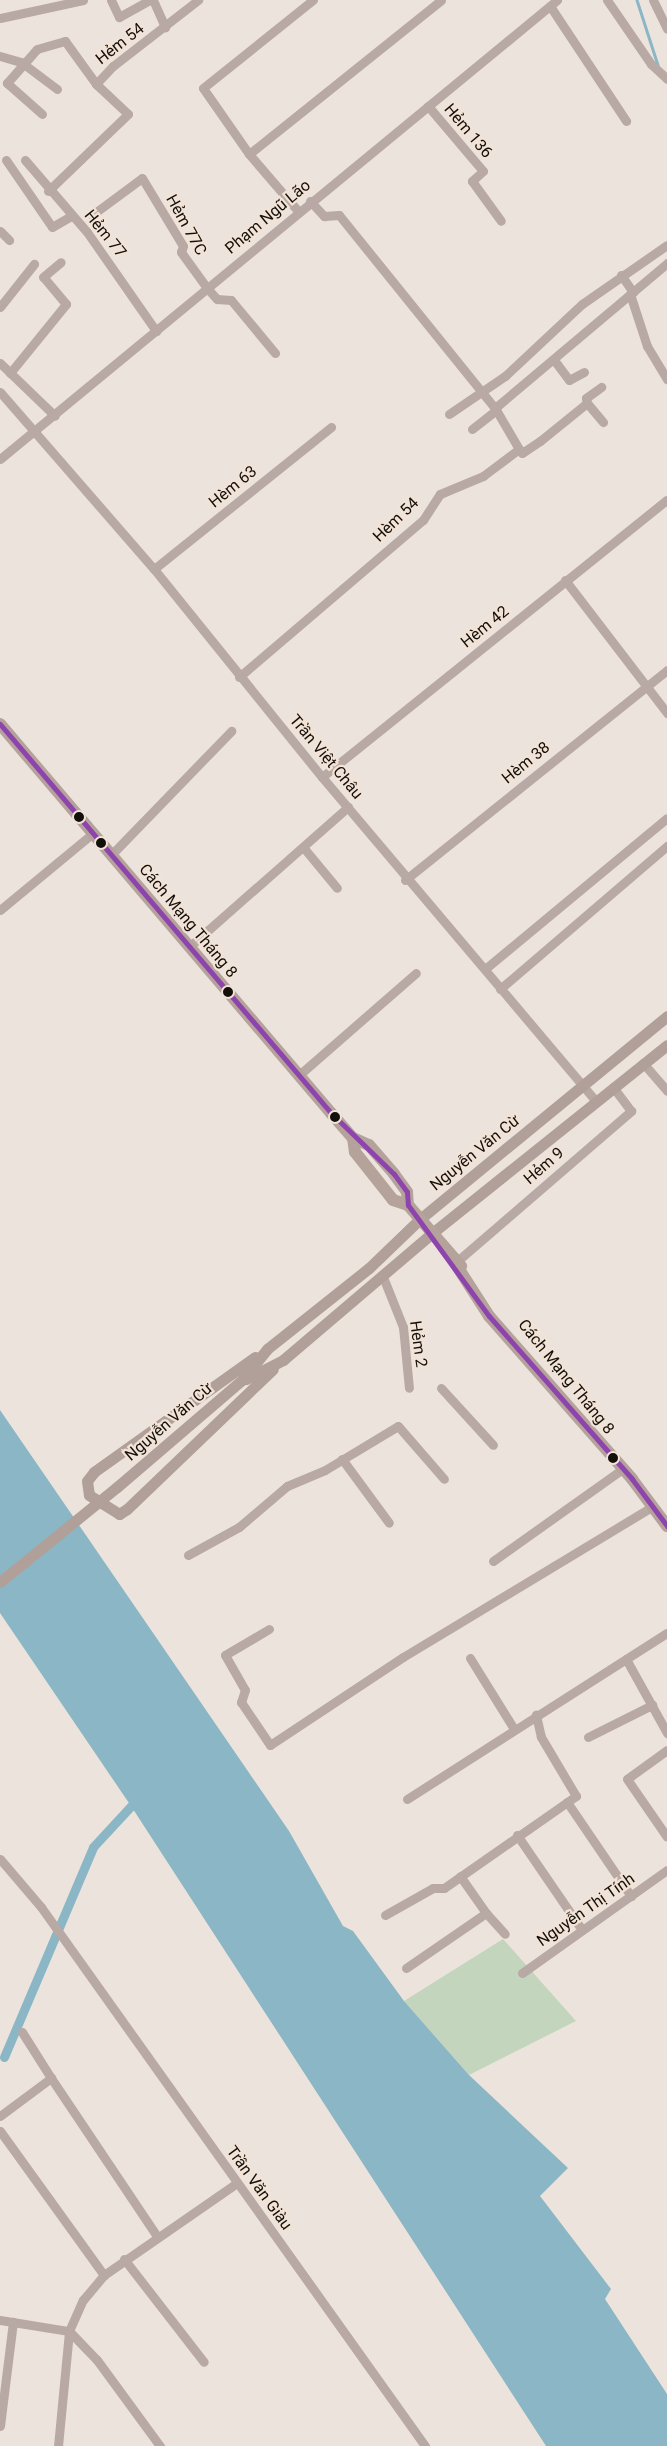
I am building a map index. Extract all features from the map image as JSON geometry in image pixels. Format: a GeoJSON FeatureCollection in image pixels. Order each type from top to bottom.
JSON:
{"type":"FeatureCollection","features":[{"type":"Feature","properties":{"kind":"highway","name":"Cách Mạng Tháng 8"},"geometry":{"type":"LineString","coordinates":[[0,724],[353,1138],[369,1145],[394,1174],[407,1192],[408,1205],[454,1263],[497,1311],[498,1320],[667,1526]]}},
{"type":"Feature","properties":{"kind":"main road","name":"Nguyễn Văn Cừ"},"geometry":{"type":"LineString","coordinates":[[0,1582],[117,1487],[242,1380],[267,1349],[369,1268],[420,1219],[667,1016]]}},
{"type":"Feature","properties":{"kind":"main road","name":"Nguyễn Văn Cừ"},"geometry":{"type":"LineString","coordinates":[[242,1380],[283,1360],[383,1277],[431,1234],[667,1045]]}},
{"type":"Feature","properties":{"kind":"main road"},"geometry":{"type":"LineString","coordinates":[[267,1349],[94,1472],[87,1481],[90,1495],[119,1514],[127,1509],[283,1360]]}},
{"type":"Feature","properties":{"kind":"street"},"geometry":{"type":"LineString","coordinates":[[0,18],[83,0]]}},
{"type":"Feature","properties":{"kind":"street"},"geometry":{"type":"LineString","coordinates":[[111,0],[119,17],[151,0],[166,27]]}},
{"type":"Feature","properties":{"kind":"street","name":"Hẻm 54"},"geometry":{"type":"LineString","coordinates":[[21,62],[37,49],[65,41],[96,84],[113,66],[166,27],[198,0]]}},
{"type":"Feature","properties":{"kind":"street"},"geometry":{"type":"LineString","coordinates":[[298,211],[249,154],[203,88],[313,0]]}},
{"type":"Feature","properties":{"kind":"street"},"geometry":{"type":"LineString","coordinates":[[249,154],[441,0]]}},
{"type":"Feature","properties":{"kind":"street"},"geometry":{"type":"LineString","coordinates":[[607,0],[651,64],[667,78]]}},
{"type":"Feature","properties":{"kind":"street"},"geometry":{"type":"LineString","coordinates":[[653,0],[667,29]]}},
{"type":"Feature","properties":{"kind":"street"},"geometry":{"type":"LineString","coordinates":[[553,3],[626,121]]}},
{"type":"Feature","properties":{"kind":"street","name":"Phạm Ngũ Lão"},"geometry":{"type":"LineString","coordinates":[[0,459],[55,416],[310,201],[553,3]]}},
{"type":"Feature","properties":{"kind":"street"},"geometry":{"type":"LineString","coordinates":[[0,56],[21,62],[57,89]]}},
{"type":"Feature","properties":{"kind":"street"},"geometry":{"type":"LineString","coordinates":[[21,62],[7,82],[42,114]]}},
{"type":"Feature","properties":{"kind":"street"},"geometry":{"type":"LineString","coordinates":[[48,191],[128,114],[96,84]]}},
{"type":"Feature","properties":{"kind":"street","name":"Hẻm 136"},"geometry":{"type":"LineString","coordinates":[[428,106],[483,171],[472,181],[500,221]]}},
{"type":"Feature","properties":{"kind":"street"},"geometry":{"type":"LineString","coordinates":[[6,160],[52,227],[71,216]]}},
{"type":"Feature","properties":{"kind":"street","name":"Hẻm 77"},"geometry":{"type":"LineString","coordinates":[[25,160],[48,191],[71,216],[156,331]]}},
{"type":"Feature","properties":{"kind":"street","name":"Hẻm 77C"},"geometry":{"type":"LineString","coordinates":[[92,215],[142,178],[183,246],[181,252],[207,288]]}},
{"type":"Feature","properties":{"kind":"street"},"geometry":{"type":"LineString","coordinates":[[310,201],[324,216],[339,215],[495,409],[519,449]]}},
{"type":"Feature","properties":{"kind":"street"},"geometry":{"type":"LineString","coordinates":[[0,231],[9,240]]}},
{"type":"Feature","properties":{"kind":"street"},"geometry":{"type":"LineString","coordinates":[[449,414],[482,393],[621,275],[667,244]]}},
{"type":"Feature","properties":{"kind":"street"},"geometry":{"type":"LineString","coordinates":[[10,373],[66,304],[43,277],[61,262]]}},
{"type":"Feature","properties":{"kind":"street"},"geometry":{"type":"LineString","coordinates":[[472,430],[667,263]]}},
{"type":"Feature","properties":{"kind":"street"},"geometry":{"type":"LineString","coordinates":[[0,307],[34,264]]}},
{"type":"Feature","properties":{"kind":"street"},"geometry":{"type":"LineString","coordinates":[[621,275],[632,293],[647,346],[667,379]]}},
{"type":"Feature","properties":{"kind":"street"},"geometry":{"type":"LineString","coordinates":[[207,288],[217,299],[231,300],[275,353]]}},
{"type":"Feature","properties":{"kind":"street"},"geometry":{"type":"LineString","coordinates":[[554,360],[569,380],[584,372]]}},
{"type":"Feature","properties":{"kind":"street"},"geometry":{"type":"LineString","coordinates":[[0,363],[55,416]]}},
{"type":"Feature","properties":{"kind":"street"},"geometry":{"type":"LineString","coordinates":[[601,387],[586,398],[587,403],[603,422]]}},
{"type":"Feature","properties":{"kind":"street","name":"Trần Việt Châu"},"geometry":{"type":"LineString","coordinates":[[0,392],[154,569],[322,777],[596,1101]]}},
{"type":"Feature","properties":{"kind":"street","name":"Hèm 54"},"geometry":{"type":"LineString","coordinates":[[240,677],[422,520],[440,494],[483,476],[519,449],[522,452],[540,441],[587,403]]}},
{"type":"Feature","properties":{"kind":"street","name":"Hèm 63"},"geometry":{"type":"LineString","coordinates":[[154,569],[331,427]]}},
{"type":"Feature","properties":{"kind":"street","name":"Hèm 42"},"geometry":{"type":"LineString","coordinates":[[322,777],[667,500]]}},
{"type":"Feature","properties":{"kind":"street"},"geometry":{"type":"LineString","coordinates":[[565,580],[667,713]]}},
{"type":"Feature","properties":{"kind":"street","name":"Hèm 38"},"geometry":{"type":"LineString","coordinates":[[407,878],[667,670]]}},
{"type":"Feature","properties":{"kind":"street"},"geometry":{"type":"LineString","coordinates":[[111,855],[231,731]]}},
{"type":"Feature","properties":{"kind":"street"},"geometry":{"type":"LineString","coordinates":[[189,947],[348,807]]}},
{"type":"Feature","properties":{"kind":"street"},"geometry":{"type":"LineString","coordinates":[[485,969],[667,818]]}},
{"type":"Feature","properties":{"kind":"street"},"geometry":{"type":"LineString","coordinates":[[0,910],[92,834]]}},
{"type":"Feature","properties":{"kind":"street"},"geometry":{"type":"LineString","coordinates":[[500,989],[667,846]]}},
{"type":"Feature","properties":{"kind":"street"},"geometry":{"type":"LineString","coordinates":[[303,847],[337,888]]}},
{"type":"Feature","properties":{"kind":"street"},"geometry":{"type":"LineString","coordinates":[[299,1075],[416,973]]}},
{"type":"Feature","properties":{"kind":"street"},"geometry":{"type":"LineString","coordinates":[[643,1063],[667,1091]]}},
{"type":"Feature","properties":{"kind":"street","name":"Hẻm 9"},"geometry":{"type":"LineString","coordinates":[[454,1263],[631,1111],[613,1087]]}},
{"type":"Feature","properties":{"kind":"street","name":"Hẻm 2"},"geometry":{"type":"LineString","coordinates":[[383,1277],[403,1327],[409,1388]]}},
{"type":"Feature","properties":{"kind":"street"},"geometry":{"type":"LineString","coordinates":[[441,1388],[493,1445]]}},
{"type":"Feature","properties":{"kind":"street"},"geometry":{"type":"LineString","coordinates":[[188,1555],[239,1527],[287,1486],[342,1459],[402,1426],[444,1479]]}},
{"type":"Feature","properties":{"kind":"street"},"geometry":{"type":"LineString","coordinates":[[342,1459],[389,1523]]}},
{"type":"Feature","properties":{"kind":"street"},"geometry":{"type":"LineString","coordinates":[[493,1562],[625,1474]]}},
{"type":"Feature","properties":{"kind":"street"},"geometry":{"type":"LineString","coordinates":[[269,1628],[225,1655],[245,1690],[241,1702],[270,1745],[404,1657],[651,1506]]}},
{"type":"Feature","properties":{"kind":"street"},"geometry":{"type":"LineString","coordinates":[[407,1799],[667,1633]]}},
{"type":"Feature","properties":{"kind":"street"},"geometry":{"type":"LineString","coordinates":[[470,1658],[514,1729]]}},
{"type":"Feature","properties":{"kind":"street"},"geometry":{"type":"LineString","coordinates":[[626,1659],[667,1733]]}},
{"type":"Feature","properties":{"kind":"street"},"geometry":{"type":"LineString","coordinates":[[588,1737],[652,1705]]}},
{"type":"Feature","properties":{"kind":"street"},"geometry":{"type":"LineString","coordinates":[[385,1915],[460,1876],[576,1796],[541,1736],[536,1715]]}},
{"type":"Feature","properties":{"kind":"street"},"geometry":{"type":"LineString","coordinates":[[667,1750],[627,1779],[667,1837]]}},
{"type":"Feature","properties":{"kind":"street"},"geometry":{"type":"LineString","coordinates":[[567,1802],[631,1896]]}},
{"type":"Feature","properties":{"kind":"street"},"geometry":{"type":"LineString","coordinates":[[517,1835],[582,1930]]}},
{"type":"Feature","properties":{"kind":"street","name":"Trần Văn Giàu"},"geometry":{"type":"LineString","coordinates":[[0,1859],[48,1920],[66,1948],[237,2182],[425,2446]]}},
{"type":"Feature","properties":{"kind":"street","name":"Nguyễn Thị Tính"},"geometry":{"type":"LineString","coordinates":[[522,1973],[667,1870]]}},
{"type":"Feature","properties":{"kind":"street"},"geometry":{"type":"LineString","coordinates":[[460,1876],[486,1913],[505,1934]]}},
{"type":"Feature","properties":{"kind":"street"},"geometry":{"type":"LineString","coordinates":[[406,1968],[486,1913]]}},
{"type":"Feature","properties":{"kind":"street"},"geometry":{"type":"LineString","coordinates":[[22,2032],[156,2235]]}},
{"type":"Feature","properties":{"kind":"street"},"geometry":{"type":"LineString","coordinates":[[0,2116],[51,2078]]}},
{"type":"Feature","properties":{"kind":"street"},"geometry":{"type":"LineString","coordinates":[[0,2131],[104,2275]]}},
{"type":"Feature","properties":{"kind":"street"},"geometry":{"type":"LineString","coordinates":[[58,2446],[69,2331],[83,2300],[104,2275],[124,2259],[156,2235],[237,2182]]}},
{"type":"Feature","properties":{"kind":"street"},"geometry":{"type":"LineString","coordinates":[[124,2259],[204,2362]]}},
{"type":"Feature","properties":{"kind":"street"},"geometry":{"type":"LineString","coordinates":[[0,2320],[69,2331],[97,2360],[160,2446]]}},
{"type":"Feature","properties":{"kind":"street"},"geometry":{"type":"LineString","coordinates":[[0,2426],[13,2322]]}},
{"type":"Feature","properties":{"kind":"green space"},"geometry":{"type":"Polygon","coordinates":[[[503,1939],[576,2021],[469,2075],[404,2001],[503,1939]]]}},
{"type":"Feature","properties":{"kind":"water"},"geometry":{"type":"Polygon","coordinates":[[[0,1410],[289,1831],[343,1926],[353,1931],[404,2001],[469,2075],[568,2168],[540,2196],[611,2289],[605,2299],[667,2394],[667,2446],[546,2446],[131,1806],[0,1613],[0,1410]]]}},
{"type":"Feature","properties":{"kind":"waterway"},"geometry":{"type":"LineString","coordinates":[[637,0],[658,65]]}},
{"type":"Feature","properties":{"kind":"waterway"},"geometry":{"type":"LineString","coordinates":[[4,2057],[93,1847],[131,1806]]}},
{"type":"Feature","properties":{"kind":"transit line"},"geometry":{"type":"LineString","coordinates":[[0,724],[331,1113],[394,1174],[407,1192],[408,1205],[489,1316],[632,1479],[667,1526]]}}]}
